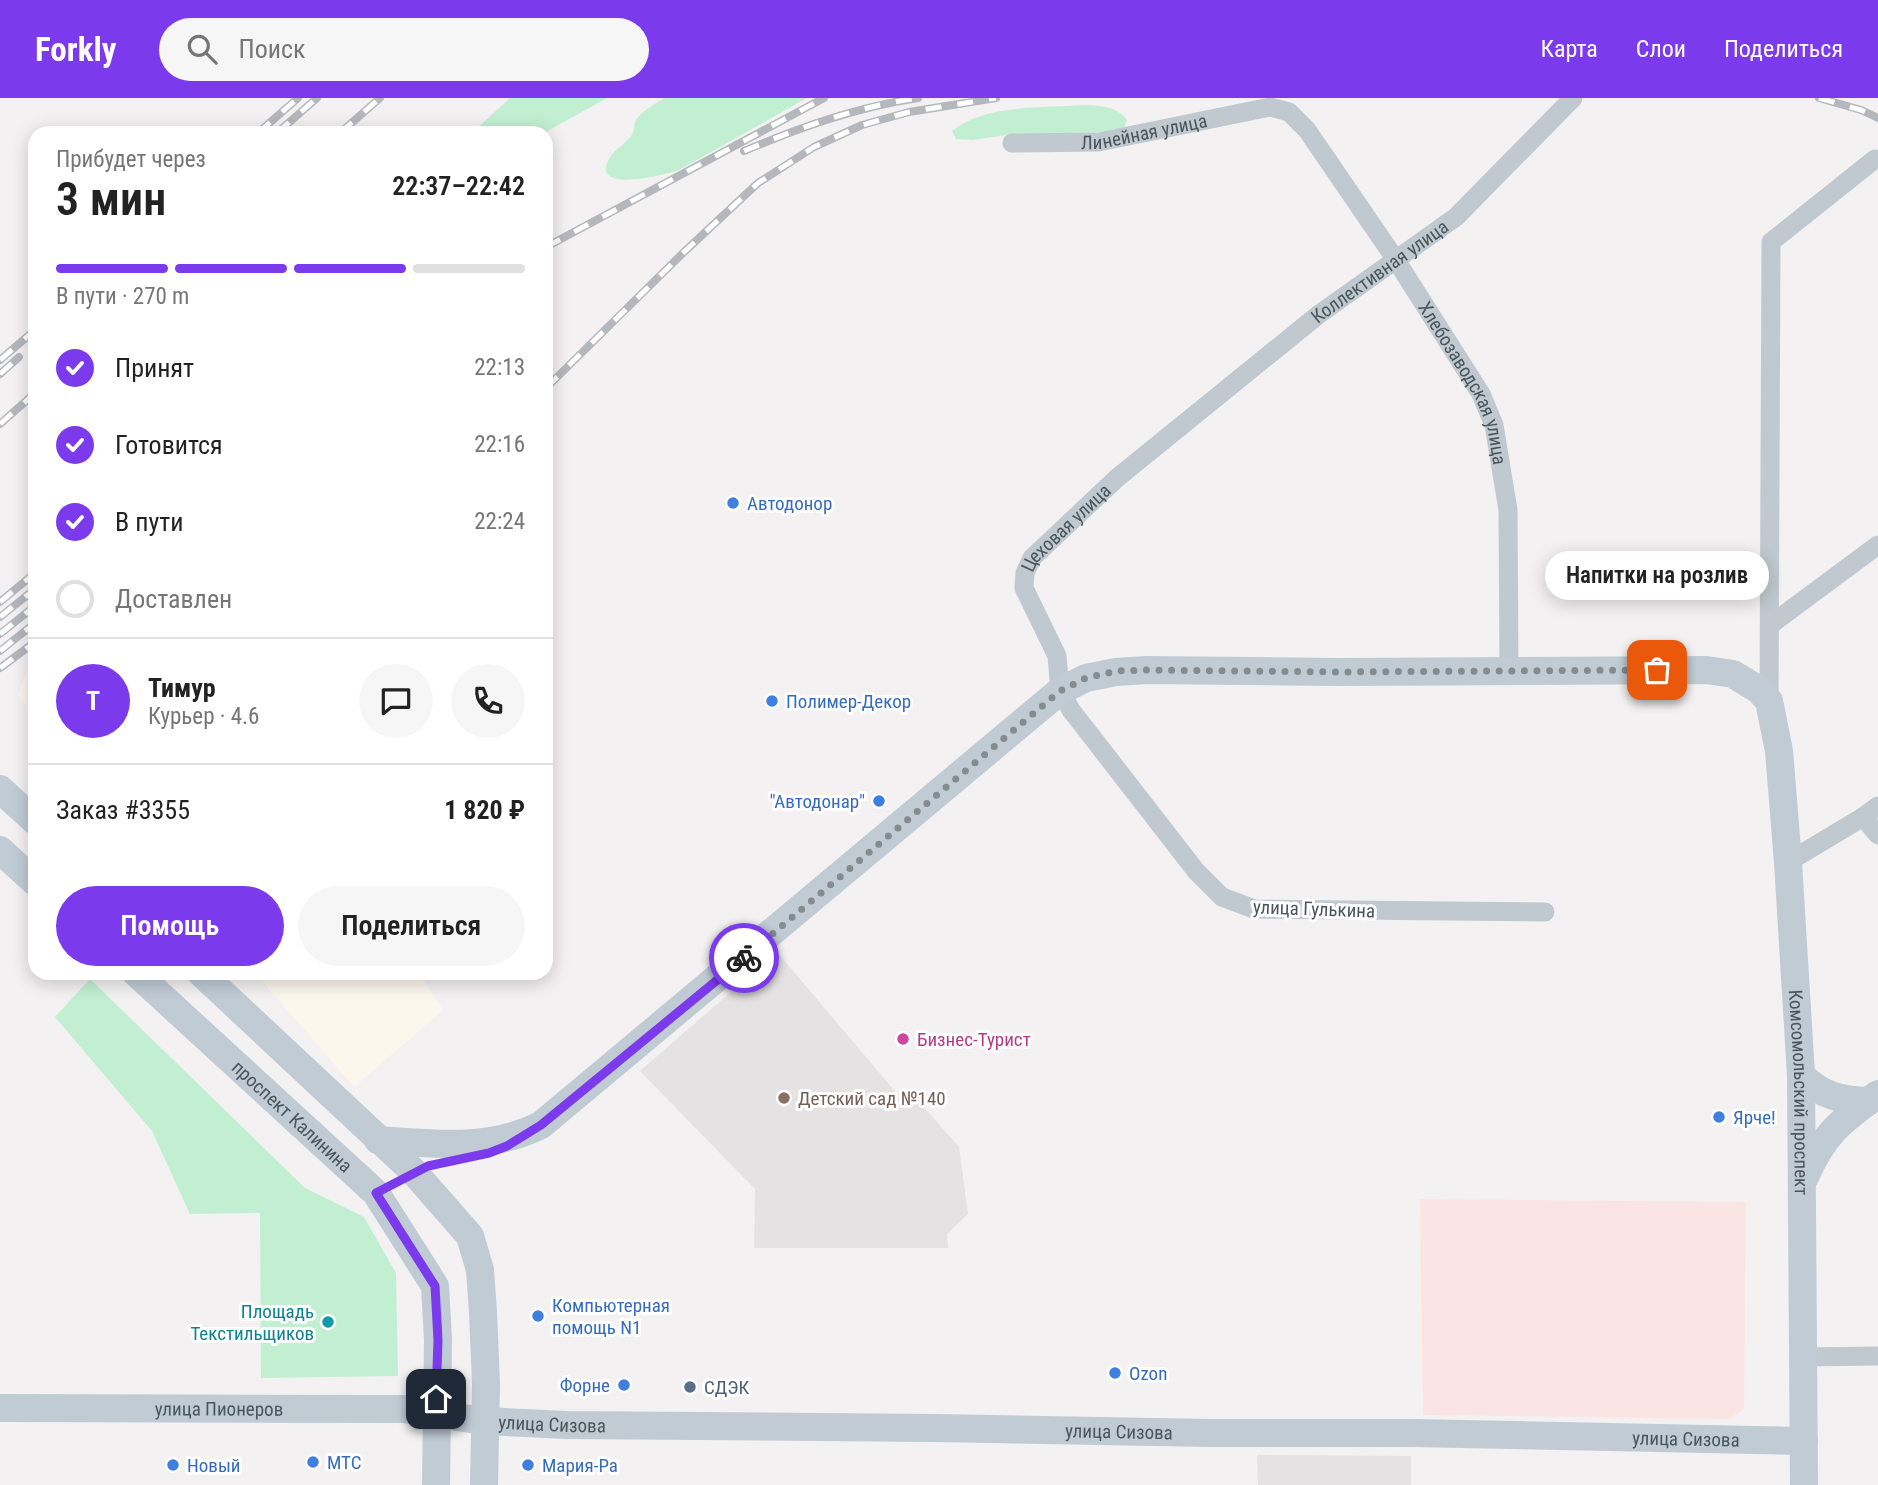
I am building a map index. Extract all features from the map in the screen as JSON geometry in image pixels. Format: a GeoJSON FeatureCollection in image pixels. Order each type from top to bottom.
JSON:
{"type":"FeatureCollection","features":[{"type":"Feature","properties":{"kind":"main road"},"geometry":{"type":"LineString","coordinates":[[376,1193],[413,1171],[489,1153],[507,1146],[541,1125],[1060,691],[1086,678],[1116,671],[1147,670],[1721,671],[1748,681],[1769,701]]}},
{"type":"Feature","properties":{"kind":"main road","name":"Комсомольский проспект"},"geometry":{"type":"LineString","coordinates":[[1769,701],[1779,751],[1801,1074],[1804,1485]]}},
{"type":"Feature","properties":{"kind":"main road"},"geometry":{"type":"LineString","coordinates":[[0,789],[28,815]]}},
{"type":"Feature","properties":{"kind":"main road"},"geometry":{"type":"LineString","coordinates":[[0,850],[28,876]]}},
{"type":"Feature","properties":{"kind":"main road","name":"проспект Калинина"},"geometry":{"type":"LineString","coordinates":[[144,980],[376,1193],[435,1286],[438,1340],[436,1485]]}},
{"type":"Feature","properties":{"kind":"main road"},"geometry":{"type":"LineString","coordinates":[[208,980],[413,1171],[470,1236],[480,1270],[486,1384],[484,1485]]}},
{"type":"Feature","properties":{"kind":"main road"},"geometry":{"type":"LineString","coordinates":[[1801,1074],[1812,1086],[1832,1097],[1874,1098]]}},
{"type":"Feature","properties":{"kind":"main road"},"geometry":{"type":"LineString","coordinates":[[1803,1181],[1812,1160],[1836,1126],[1874,1098]]}},
{"type":"Feature","properties":{"kind":"main road"},"geometry":{"type":"LineString","coordinates":[[346,1166],[378,1140],[469,1143],[501,1140],[523,1134]]}},
{"type":"Feature","properties":{"kind":"main road","name":"улица Пионеров"},"geometry":{"type":"LineString","coordinates":[[0,1408],[403,1409],[436,1415]]}},
{"type":"Feature","properties":{"kind":"main road","name":"улица Сизова"},"geometry":{"type":"LineString","coordinates":[[436,1415],[484,1421],[578,1425],[1427,1433],[1804,1441]]}},
{"type":"Feature","properties":{"kind":"street","name":"Коллективная улица"},"geometry":{"type":"LineString","coordinates":[[1173,432],[1318,315],[1456,217],[1573,98]]}},
{"type":"Feature","properties":{"kind":"street","name":"Линейная улица"},"geometry":{"type":"LineString","coordinates":[[1012,143],[1099,142],[1270,107],[1289,112],[1307,130]]}},
{"type":"Feature","properties":{"kind":"street","name":"Хлебозаводская улица"},"geometry":{"type":"LineString","coordinates":[[1307,130],[1481,394],[1494,425],[1508,510],[1509,671]]}},
{"type":"Feature","properties":{"kind":"street"},"geometry":{"type":"LineString","coordinates":[[1769,701],[1771,243],[1875,159]]}},
{"type":"Feature","properties":{"kind":"street","name":"Цеховая улица"},"geometry":{"type":"LineString","coordinates":[[1060,691],[1057,656],[1024,588],[1024,573],[1032,558],[1117,478],[1173,432]]}},
{"type":"Feature","properties":{"kind":"street"},"geometry":{"type":"LineString","coordinates":[[1770,625],[1878,545]]}},
{"type":"Feature","properties":{"kind":"street","name":"улица Гулькина"},"geometry":{"type":"LineString","coordinates":[[1060,691],[1092,740],[1196,871],[1222,897],[1254,909],[1545,912]]}},
{"type":"Feature","properties":{"kind":"street"},"geometry":{"type":"LineString","coordinates":[[1788,862],[1871,811],[1878,835]]}},
{"type":"Feature","properties":{"kind":"street"},"geometry":{"type":"LineString","coordinates":[[1804,1357],[1878,1356]]}},
{"type":"Feature","properties":{"kind":"shaded area"},"geometry":{"type":"Polygon","coordinates":[[[28,669],[28,707],[18,695],[28,669]]]}},
{"type":"Feature","properties":{"kind":"shaded area","name":"Детский сад №140"},"geometry":{"type":"Polygon","coordinates":[[[777,952],[904,1102],[913,1095],[959,1147],[968,1214],[947,1234],[948,1248],[754,1248],[755,1189],[640,1071],[777,952]]]}},
{"type":"Feature","properties":{"kind":"shaded area"},"geometry":{"type":"Polygon","coordinates":[[[261,980],[424,980],[443,1010],[354,1087],[261,980]]]}},
{"type":"Feature","properties":{"kind":"shaded area"},"geometry":{"type":"Polygon","coordinates":[[[1420,1199],[1746,1202],[1744,1409],[1729,1419],[1423,1415],[1420,1199]]]}},
{"type":"Feature","properties":{"kind":"shaded area"},"geometry":{"type":"Polygon","coordinates":[[[1257,1455],[1411,1456],[1411,1485],[1258,1485],[1257,1455]]]}},
{"type":"Feature","properties":{"kind":"green space"},"geometry":{"type":"Polygon","coordinates":[[[510,98],[607,98],[553,128],[480,126],[510,98]]]}},
{"type":"Feature","properties":{"kind":"green space"},"geometry":{"type":"Polygon","coordinates":[[[665,98],[807,98],[679,170],[633,179],[611,177],[606,171],[610,157],[634,132],[635,122],[641,115],[665,98]]]}},
{"type":"Feature","properties":{"kind":"green space"},"geometry":{"type":"Polygon","coordinates":[[[1085,105],[1118,112],[1127,120],[1124,128],[1076,136],[1007,135],[972,140],[956,139],[952,131],[965,122],[997,112],[1033,107],[1085,105]]]}},
{"type":"Feature","properties":{"kind":"green space"},"geometry":{"type":"Polygon","coordinates":[[[91,980],[305,1188],[364,1217],[396,1273],[398,1376],[261,1378],[260,1213],[190,1214],[152,1131],[55,1017],[91,980]]]}},
{"type":"Feature","properties":{"kind":"railway"},"geometry":{"type":"LineString","coordinates":[[266,126],[298,98]]}},
{"type":"Feature","properties":{"kind":"railway"},"geometry":{"type":"LineString","coordinates":[[285,126],[317,98]]}},
{"type":"Feature","properties":{"kind":"railway"},"geometry":{"type":"LineString","coordinates":[[348,126],[380,98]]}},
{"type":"Feature","properties":{"kind":"railway"},"geometry":{"type":"LineString","coordinates":[[553,243],[824,98]]}},
{"type":"Feature","properties":{"kind":"railway"},"geometry":{"type":"LineString","coordinates":[[744,151],[830,119],[918,98]]}},
{"type":"Feature","properties":{"kind":"railway"},"geometry":{"type":"LineString","coordinates":[[553,381],[758,183],[814,147],[862,125],[909,112],[996,98]]}},
{"type":"Feature","properties":{"kind":"railway"},"geometry":{"type":"LineString","coordinates":[[1819,98],[1861,110],[1878,118]]}},
{"type":"Feature","properties":{"kind":"railway"},"geometry":{"type":"LineString","coordinates":[[0,360],[28,336]]}},
{"type":"Feature","properties":{"kind":"railway"},"geometry":{"type":"LineString","coordinates":[[0,374],[19,357]]}},
{"type":"Feature","properties":{"kind":"railway"},"geometry":{"type":"LineString","coordinates":[[0,424],[28,399]]}},
{"type":"Feature","properties":{"kind":"railway"},"geometry":{"type":"LineString","coordinates":[[0,602],[28,579]]}},
{"type":"Feature","properties":{"kind":"railway"},"geometry":{"type":"LineString","coordinates":[[0,617],[28,595]]}},
{"type":"Feature","properties":{"kind":"railway"},"geometry":{"type":"LineString","coordinates":[[0,634],[28,612]]}},
{"type":"Feature","properties":{"kind":"railway"},"geometry":{"type":"LineString","coordinates":[[0,651],[28,629]]}},
{"type":"Feature","properties":{"kind":"railway"},"geometry":{"type":"LineString","coordinates":[[0,668],[28,647]]}},
{"type":"Feature","properties":{"kind":"way so far"},"geometry":{"type":"LineString","coordinates":[[744,958],[1060,691],[1086,678],[1116,671],[1147,670],[1657,670]]}},
{"type":"Feature","properties":{"kind":"place","name":"Автодонор"},"geometry":{"type":"Point","coordinates":[733,503]}},
{"type":"Feature","properties":{"kind":"place","name":"Напитки на розлив"},"geometry":{"type":"Point","coordinates":[1657,670]}},
{"type":"Feature","properties":{"kind":"place","name":"Полимер-Декор"},"geometry":{"type":"Point","coordinates":[772,701]}},
{"type":"Feature","properties":{"kind":"place","name":"\"Автодонар\""},"geometry":{"type":"Point","coordinates":[879,801]}},
{"type":"Feature","properties":{"kind":"place","name":"Бизнес-Турист"},"geometry":{"type":"Point","coordinates":[903,1039]}},
{"type":"Feature","properties":{"kind":"place","name":"Детский сад №140"},"geometry":{"type":"Point","coordinates":[784,1098]}},
{"type":"Feature","properties":{"kind":"place","name":"Ярче!"},"geometry":{"type":"Point","coordinates":[1719,1117]}},
{"type":"Feature","properties":{"kind":"place","name":"Компьютерная помощь N1"},"geometry":{"type":"Point","coordinates":[538,1316]}},
{"type":"Feature","properties":{"kind":"place","name":"Площадь Текстильщиков"},"geometry":{"type":"Point","coordinates":[328,1322]}},
{"type":"Feature","properties":{"kind":"place","name":"Ozon"},"geometry":{"type":"Point","coordinates":[1115,1373]}},
{"type":"Feature","properties":{"kind":"place","name":"Форне"},"geometry":{"type":"Point","coordinates":[624,1385]}},
{"type":"Feature","properties":{"kind":"place","name":"СДЭК"},"geometry":{"type":"Point","coordinates":[690,1387]}},
{"type":"Feature","properties":{"kind":"place","name":"МТС"},"geometry":{"type":"Point","coordinates":[313,1462]}},
{"type":"Feature","properties":{"kind":"place","name":"Новый"},"geometry":{"type":"Point","coordinates":[173,1465]}},
{"type":"Feature","properties":{"kind":"place","name":"Мария-Ра"},"geometry":{"type":"Point","coordinates":[528,1465]}},
{"type":"Feature","properties":{"kind":"route"},"geometry":{"type":"LineString","coordinates":[[436,1399],[438,1340],[435,1286],[376,1193],[413,1171],[489,1153],[507,1146],[541,1125],[744,958]]}}]}
